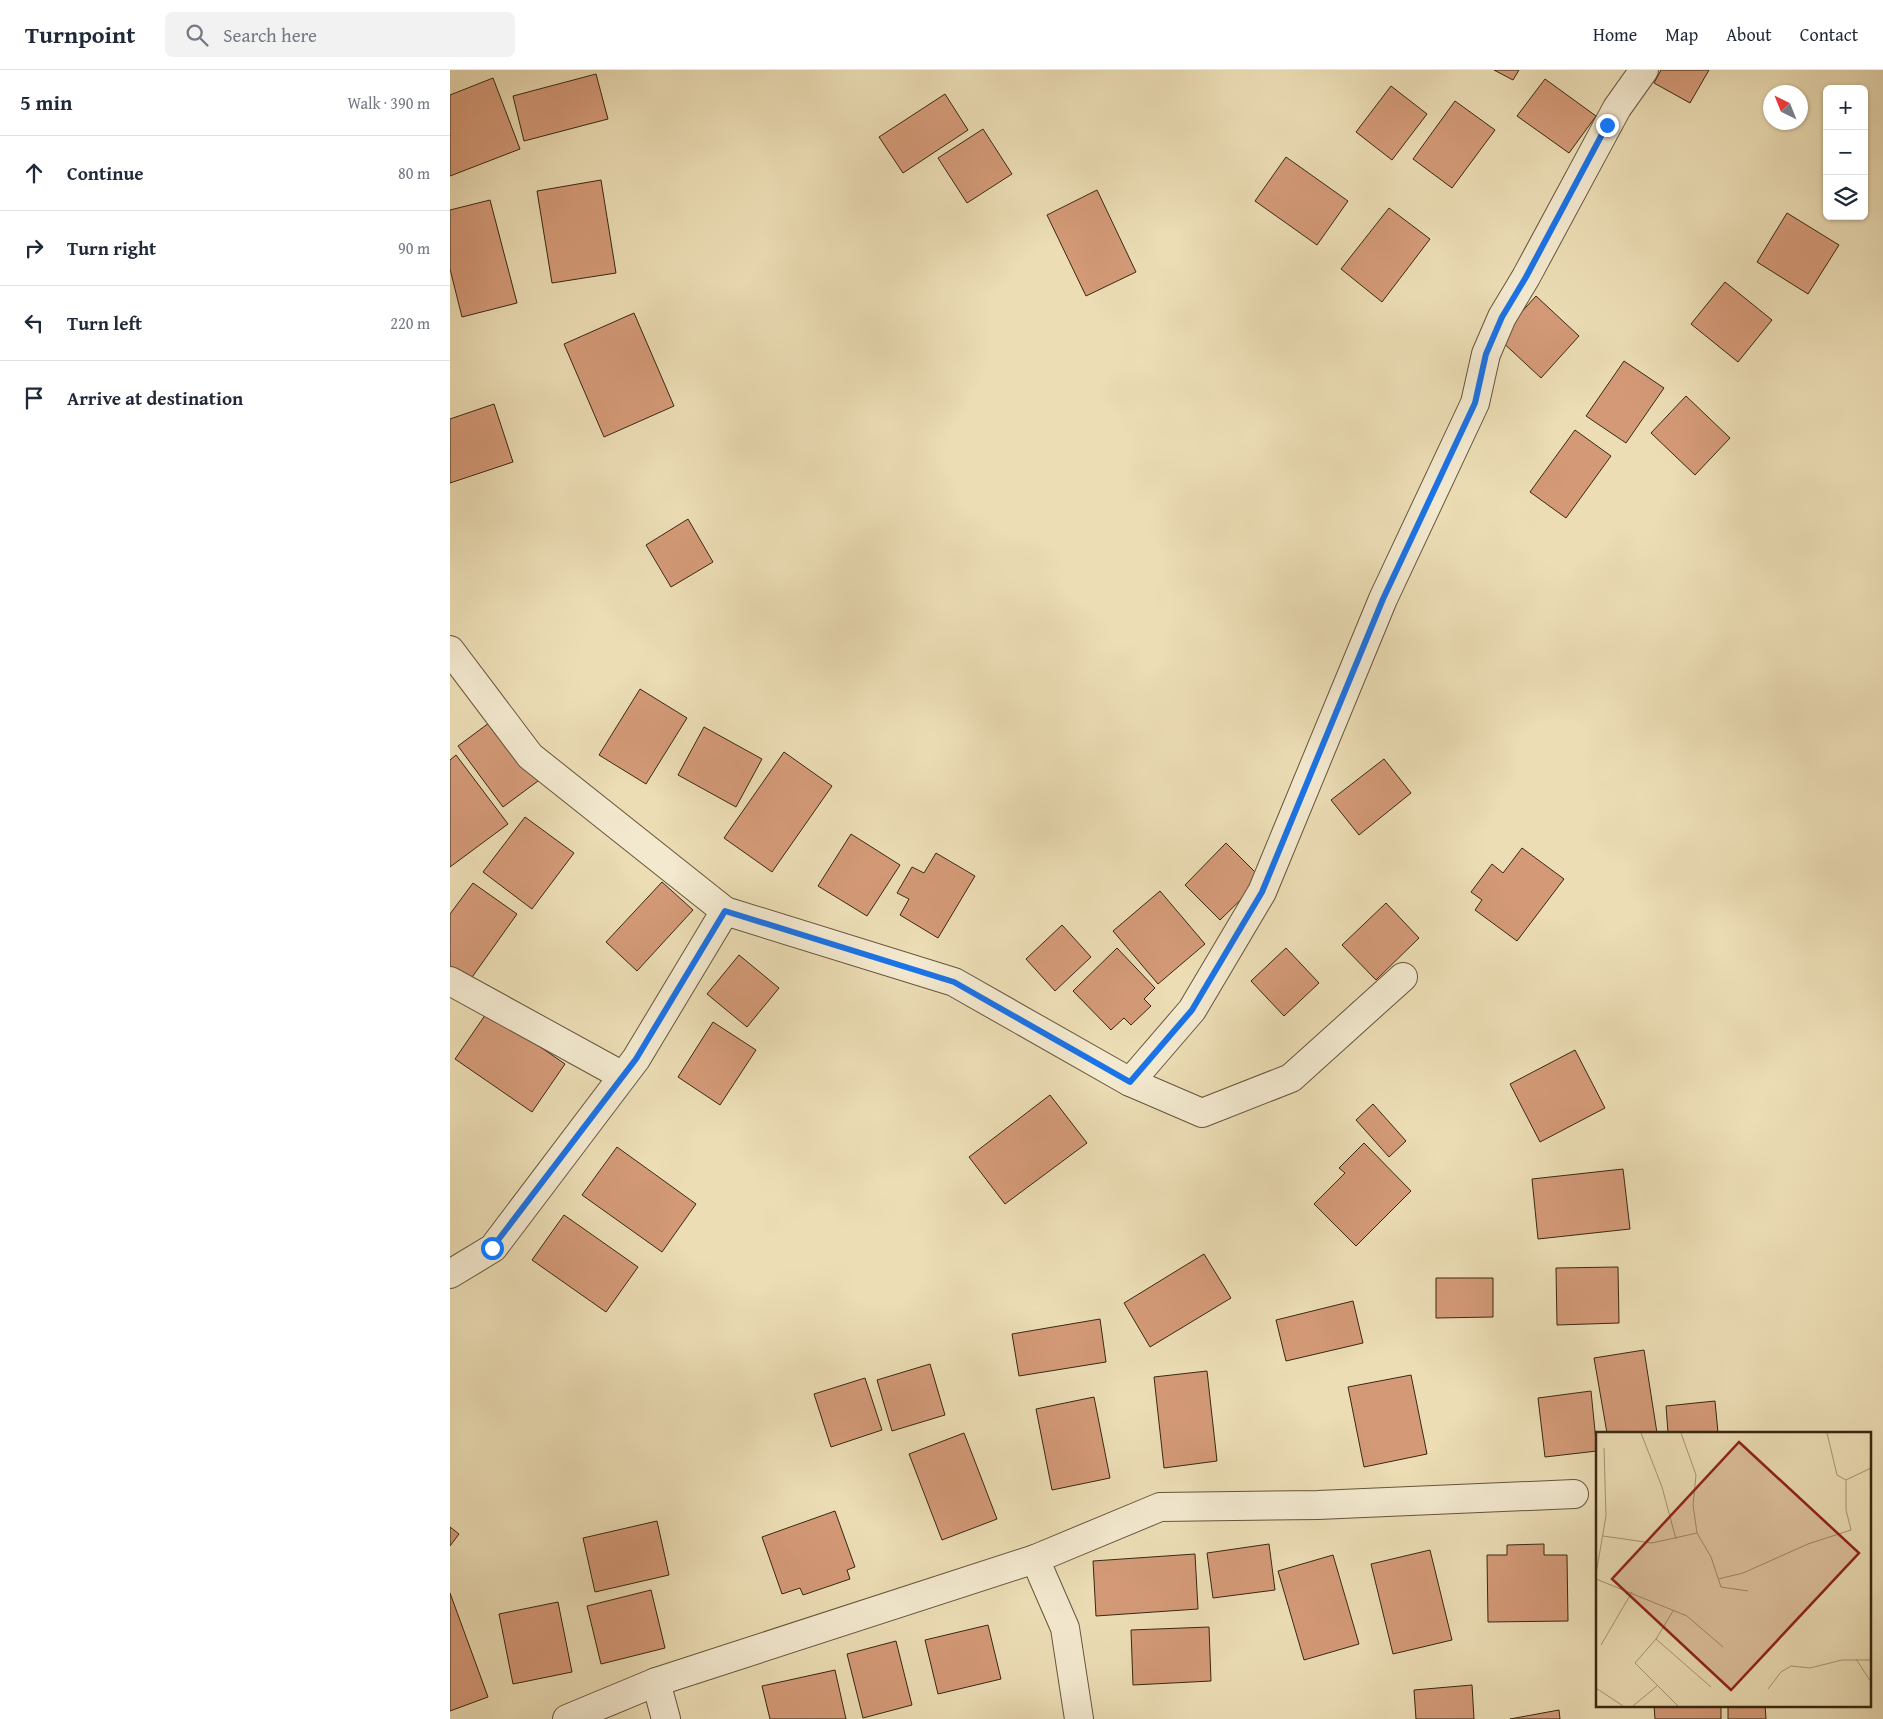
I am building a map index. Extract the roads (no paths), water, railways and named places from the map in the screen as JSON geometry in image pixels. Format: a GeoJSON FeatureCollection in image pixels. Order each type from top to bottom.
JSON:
{"type":"FeatureCollection","features":[{"type":"Feature","properties":{"kind":"street"},"geometry":{"type":"LineString","coordinates":[[1130,1082],[1192,1010],[1262,892],[1383,599],[1475,403],[1486,354],[1502,317],[1526,277],[1612,117],[1644,70]]}},
{"type":"Feature","properties":{"kind":"street"},"geometry":{"type":"LineString","coordinates":[[450,650],[530,756],[725,911],[954,982],[1130,1082],[1202,1113],[1290,1078],[1403,976]]}},
{"type":"Feature","properties":{"kind":"street"},"geometry":{"type":"LineString","coordinates":[[450,1274],[492,1248],[549,1176],[621,1075],[636,1059],[725,911]]}},
{"type":"Feature","properties":{"kind":"street"},"geometry":{"type":"LineString","coordinates":[[450,980],[621,1075]]}},
{"type":"Feature","properties":{"kind":"street"},"geometry":{"type":"LineString","coordinates":[[567,1719],[656,1682],[1035,1558],[1160,1507],[1318,1505],[1574,1494]]}},
{"type":"Feature","properties":{"kind":"street"},"geometry":{"type":"LineString","coordinates":[[1035,1558],[1064,1628],[1079,1719]]}},
{"type":"Feature","properties":{"kind":"street"},"geometry":{"type":"LineString","coordinates":[[656,1682],[666,1719]]}}]}
